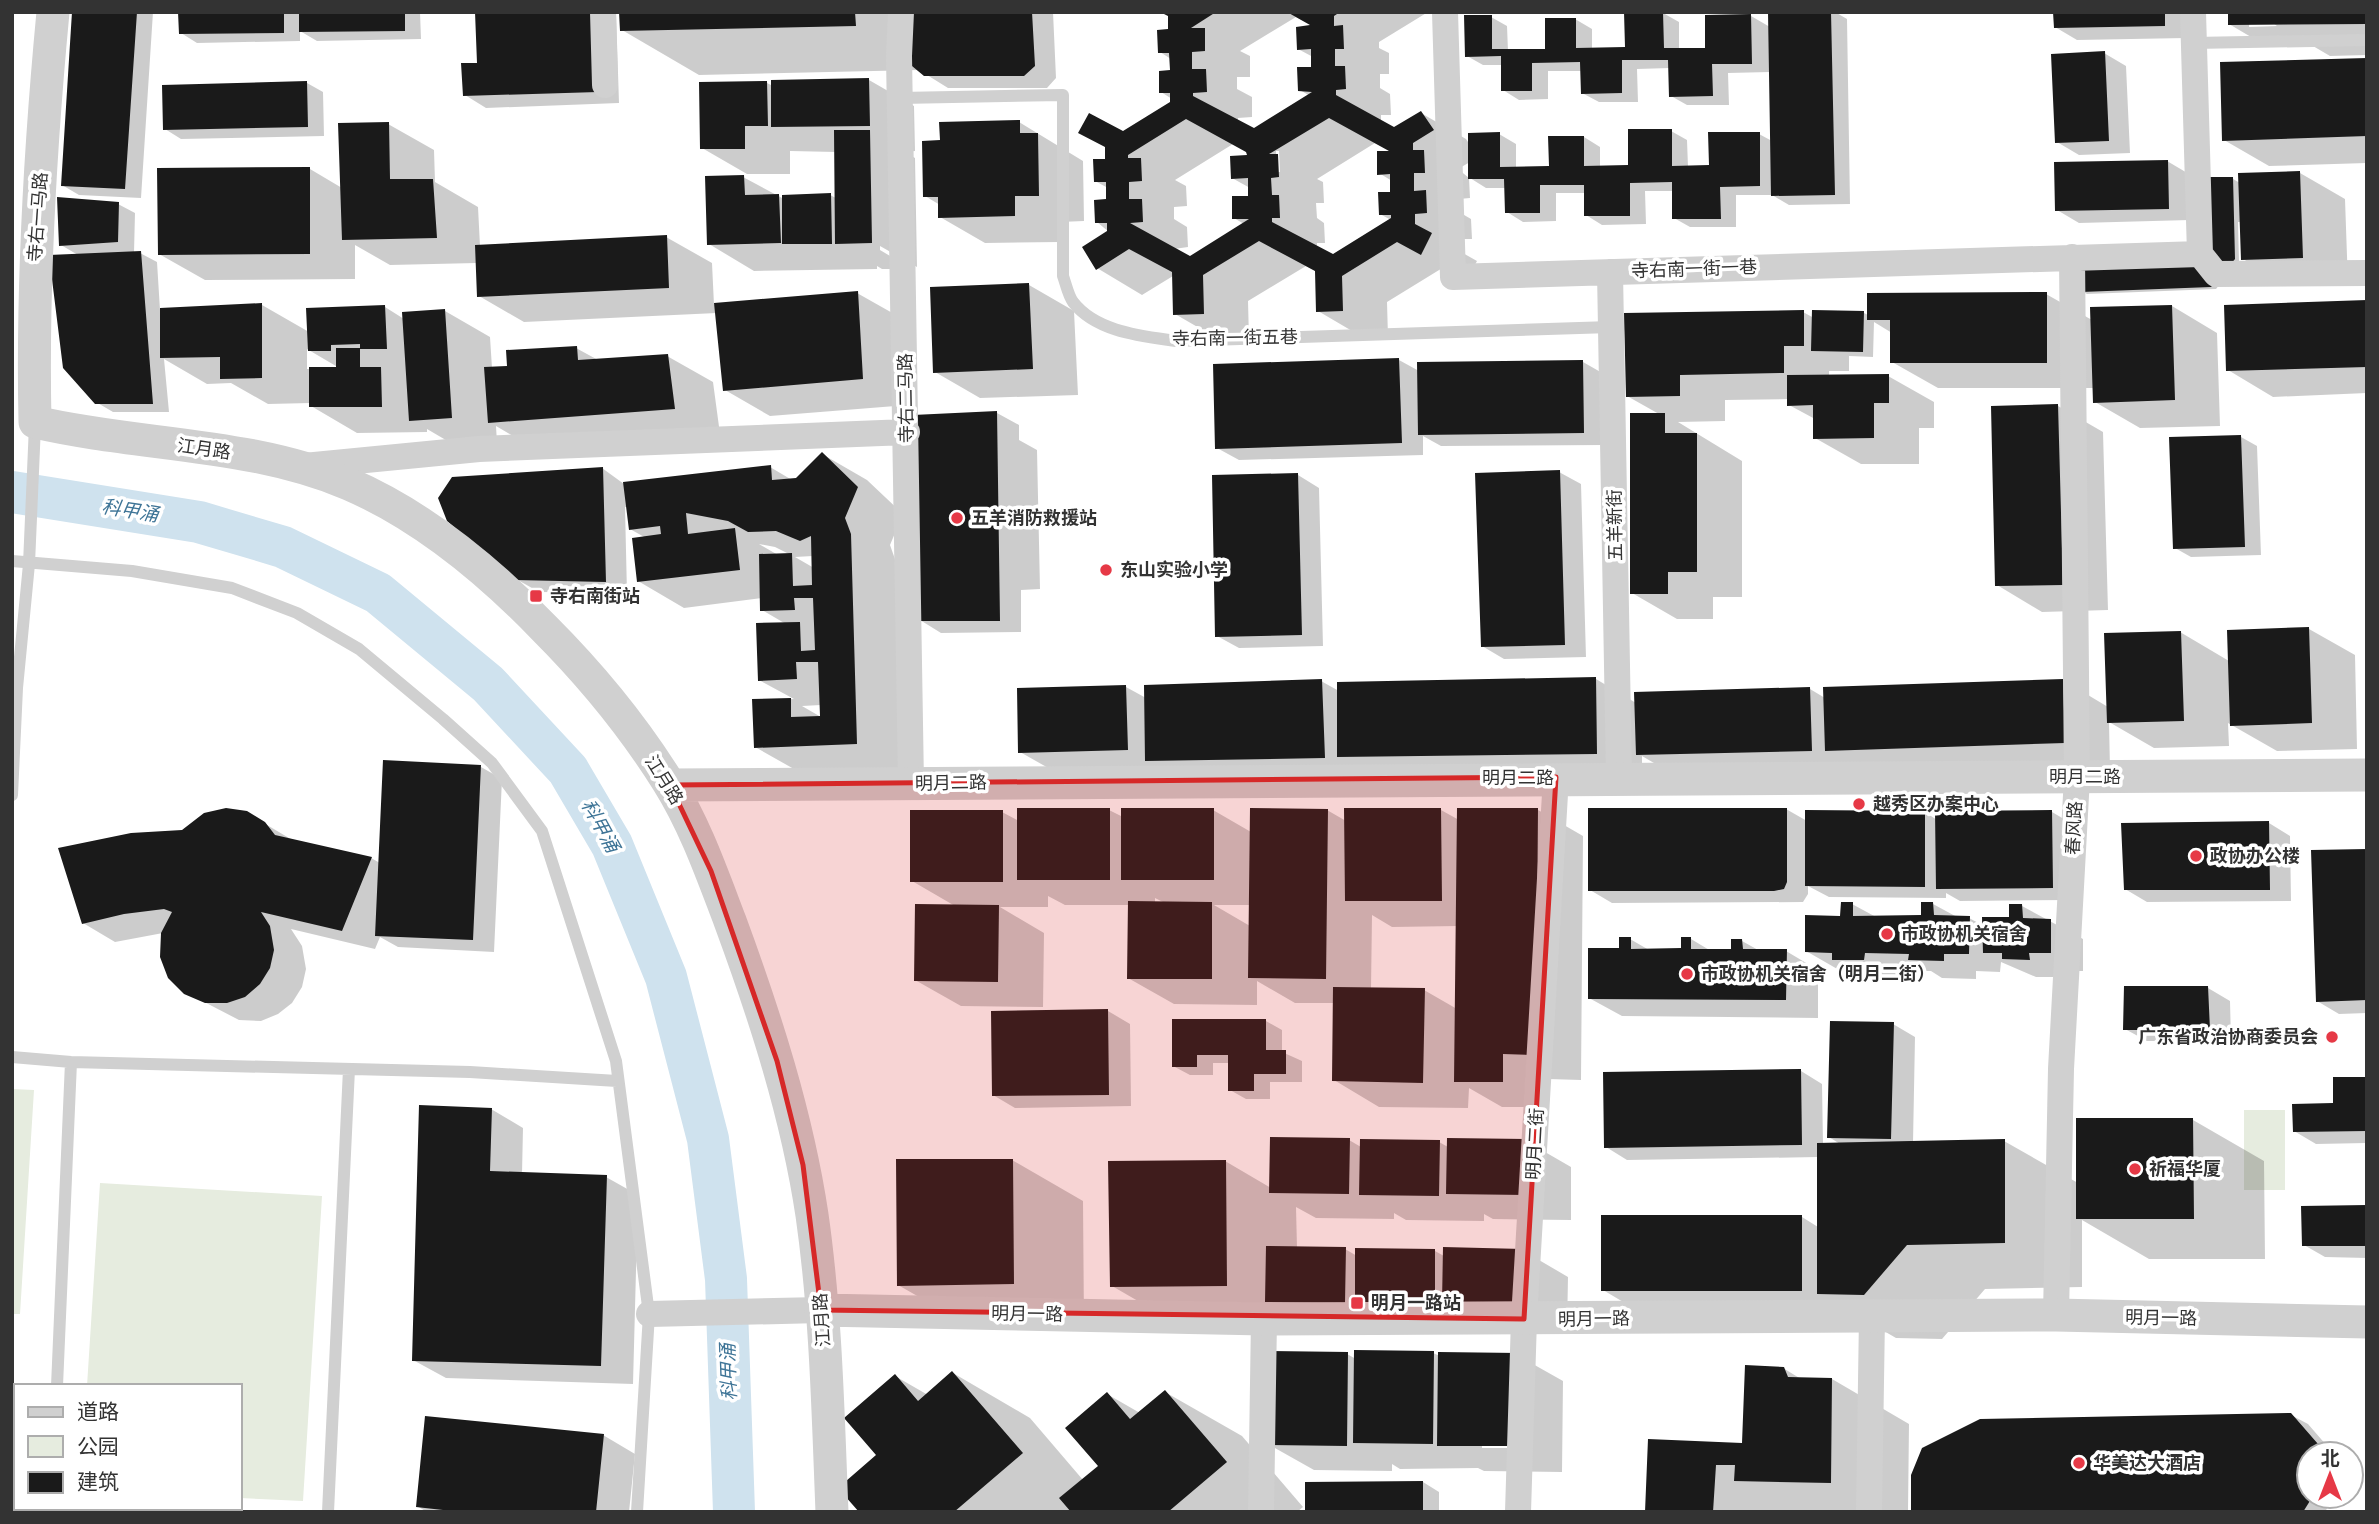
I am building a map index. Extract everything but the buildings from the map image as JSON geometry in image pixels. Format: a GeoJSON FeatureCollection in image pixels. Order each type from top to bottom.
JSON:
{"type":"FeatureCollection","features":[{"type":"Feature","properties":{"kind":"street","name":"寺右一马路"},"geometry":{"type":"LineString","coordinates":[[34,431],[33,319],[36,230],[53,12]]}},
{"type":"Feature","properties":{"kind":"street"},"geometry":{"type":"LineString","coordinates":[[603,12],[605,85]]}},
{"type":"Feature","properties":{"kind":"street","name":"寺右二马路"},"geometry":{"type":"LineString","coordinates":[[901,12],[900,98],[911,784]]}},
{"type":"Feature","properties":{"kind":"street","name":"寺右南一街一巷"},"geometry":{"type":"LineString","coordinates":[[1445,12],[1453,276],[2200,254]]}},
{"type":"Feature","properties":{"kind":"street"},"geometry":{"type":"LineString","coordinates":[[2193,12],[2200,254],[2216,274],[2367,273]]}},
{"type":"Feature","properties":{"kind":"street","name":"春风路"},"geometry":{"type":"LineString","coordinates":[[2056,1315],[2061,1069],[2077,777],[2072,257]]}},
{"type":"Feature","properties":{"kind":"street","name":"五羊新街"},"geometry":{"type":"LineString","coordinates":[[1610,272],[1619,778]]}},
{"type":"Feature","properties":{"kind":"street","name":"江月路"},"geometry":{"type":"LineString","coordinates":[[34,431],[108,437],[233,453],[299,467],[346,483],[389,503],[476,565],[519,602],[581,665],[616,708],[670,785],[711,871],[777,1061],[805,1177],[821,1310],[832,1512]]}},
{"type":"Feature","properties":{"kind":"street"},"geometry":{"type":"LineString","coordinates":[[299,467],[479,449],[907,432]]}},
{"type":"Feature","properties":{"kind":"street","name":"明月二路"},"geometry":{"type":"LineString","coordinates":[[670,785],[1556,777],[2367,775]]}},
{"type":"Feature","properties":{"kind":"street","name":"明月二街"},"geometry":{"type":"LineString","coordinates":[[1518,1512],[1524,1320],[1556,777]]}},
{"type":"Feature","properties":{"kind":"street"},"geometry":{"type":"LineString","coordinates":[[649,1314],[821,1310]]}},
{"type":"Feature","properties":{"kind":"street","name":"明月一路"},"geometry":{"type":"LineString","coordinates":[[821,1310],[1264,1319],[1524,1320],[2056,1315],[2367,1322]]}},
{"type":"Feature","properties":{"kind":"street"},"geometry":{"type":"LineString","coordinates":[[1869,1512],[1872,1316]]}},
{"type":"Feature","properties":{"kind":"street"},"geometry":{"type":"LineString","coordinates":[[1261,1512],[1264,1319]]}},
{"type":"Feature","properties":{"kind":"lane"},"geometry":{"type":"LineString","coordinates":[[2193,43],[2367,40]]}},
{"type":"Feature","properties":{"kind":"lane","name":"寺右南一街五巷"},"geometry":{"type":"LineString","coordinates":[[900,98],[1063,95],[1063,276],[1072,301],[1090,317],[1126,334],[1175,341],[1611,327]]}},
{"type":"Feature","properties":{"kind":"lane"},"geometry":{"type":"LineString","coordinates":[[12,795],[29,564],[34,431]]}},
{"type":"Feature","properties":{"kind":"lane"},"geometry":{"type":"LineString","coordinates":[[12,561],[132,571],[232,588],[297,613],[359,649],[443,719],[492,763],[542,831],[611,1047],[617,1081],[649,1314],[637,1512]]}},
{"type":"Feature","properties":{"kind":"lane"},"geometry":{"type":"LineString","coordinates":[[12,628],[25,607]]}},
{"type":"Feature","properties":{"kind":"lane"},"geometry":{"type":"LineString","coordinates":[[12,1058],[617,1081]]}},
{"type":"Feature","properties":{"kind":"lane"},"geometry":{"type":"LineString","coordinates":[[57,1384],[71,1062]]}},
{"type":"Feature","properties":{"kind":"lane"},"geometry":{"type":"LineString","coordinates":[[328,1512],[349,1069]]}},
{"type":"Feature","properties":{"kind":"highlighted area"},"geometry":{"type":"Polygon","coordinates":[[[1556,777],[1524,1319],[821,1310],[803,1165],[777,1061],[711,871],[670,785],[1556,777]]]}},
{"type":"Feature","properties":{"kind":"green space"},"geometry":{"type":"Polygon","coordinates":[[[12,1089],[34,1090],[20,1314],[12,1314],[12,1089]]]}},
{"type":"Feature","properties":{"kind":"green space"},"geometry":{"type":"Polygon","coordinates":[[[2244,1110],[2285,1110],[2285,1190],[2244,1190],[2244,1110]]]}},
{"type":"Feature","properties":{"kind":"green space"},"geometry":{"type":"Polygon","coordinates":[[[100,1183],[322,1196],[303,1501],[242,1498],[242,1384],[87,1384],[100,1183]]]}},
{"type":"Feature","properties":{"kind":"waterway","name":"科甲涌"},"geometry":{"type":"LineString","coordinates":[[12,492],[199,522],[283,547],[378,593],[488,684],[568,770],[612,845],[666,977],[708,1139],[726,1279],[734,1512]]}},
{"type":"Feature","properties":{"kind":"place","name":"五羊消防救援站"},"geometry":{"type":"Point","coordinates":[957,518]}},
{"type":"Feature","properties":{"kind":"place","name":"东山实验小学"},"geometry":{"type":"Point","coordinates":[1106,570]}},
{"type":"Feature","properties":{"kind":"place","name":"寺右南街站"},"geometry":{"type":"Point","coordinates":[536,596]}},
{"type":"Feature","properties":{"kind":"place","name":"越秀区办案中心"},"geometry":{"type":"Point","coordinates":[1859,804]}},
{"type":"Feature","properties":{"kind":"place","name":"政协办公楼"},"geometry":{"type":"Point","coordinates":[2196,856]}},
{"type":"Feature","properties":{"kind":"place","name":"市政协机关宿舍"},"geometry":{"type":"Point","coordinates":[1887,934]}},
{"type":"Feature","properties":{"kind":"place","name":"市政协机关宿舍（明月二街）"},"geometry":{"type":"Point","coordinates":[1687,974]}},
{"type":"Feature","properties":{"kind":"place","name":"广东省政治协商委员会"},"geometry":{"type":"Point","coordinates":[2332,1037]}},
{"type":"Feature","properties":{"kind":"place","name":"祈福华厦"},"geometry":{"type":"Point","coordinates":[2135,1169]}},
{"type":"Feature","properties":{"kind":"place","name":"明月一路站"},"geometry":{"type":"Point","coordinates":[1357,1303]}},
{"type":"Feature","properties":{"kind":"place","name":"华美达大酒店"},"geometry":{"type":"Point","coordinates":[2079,1463]}}]}
